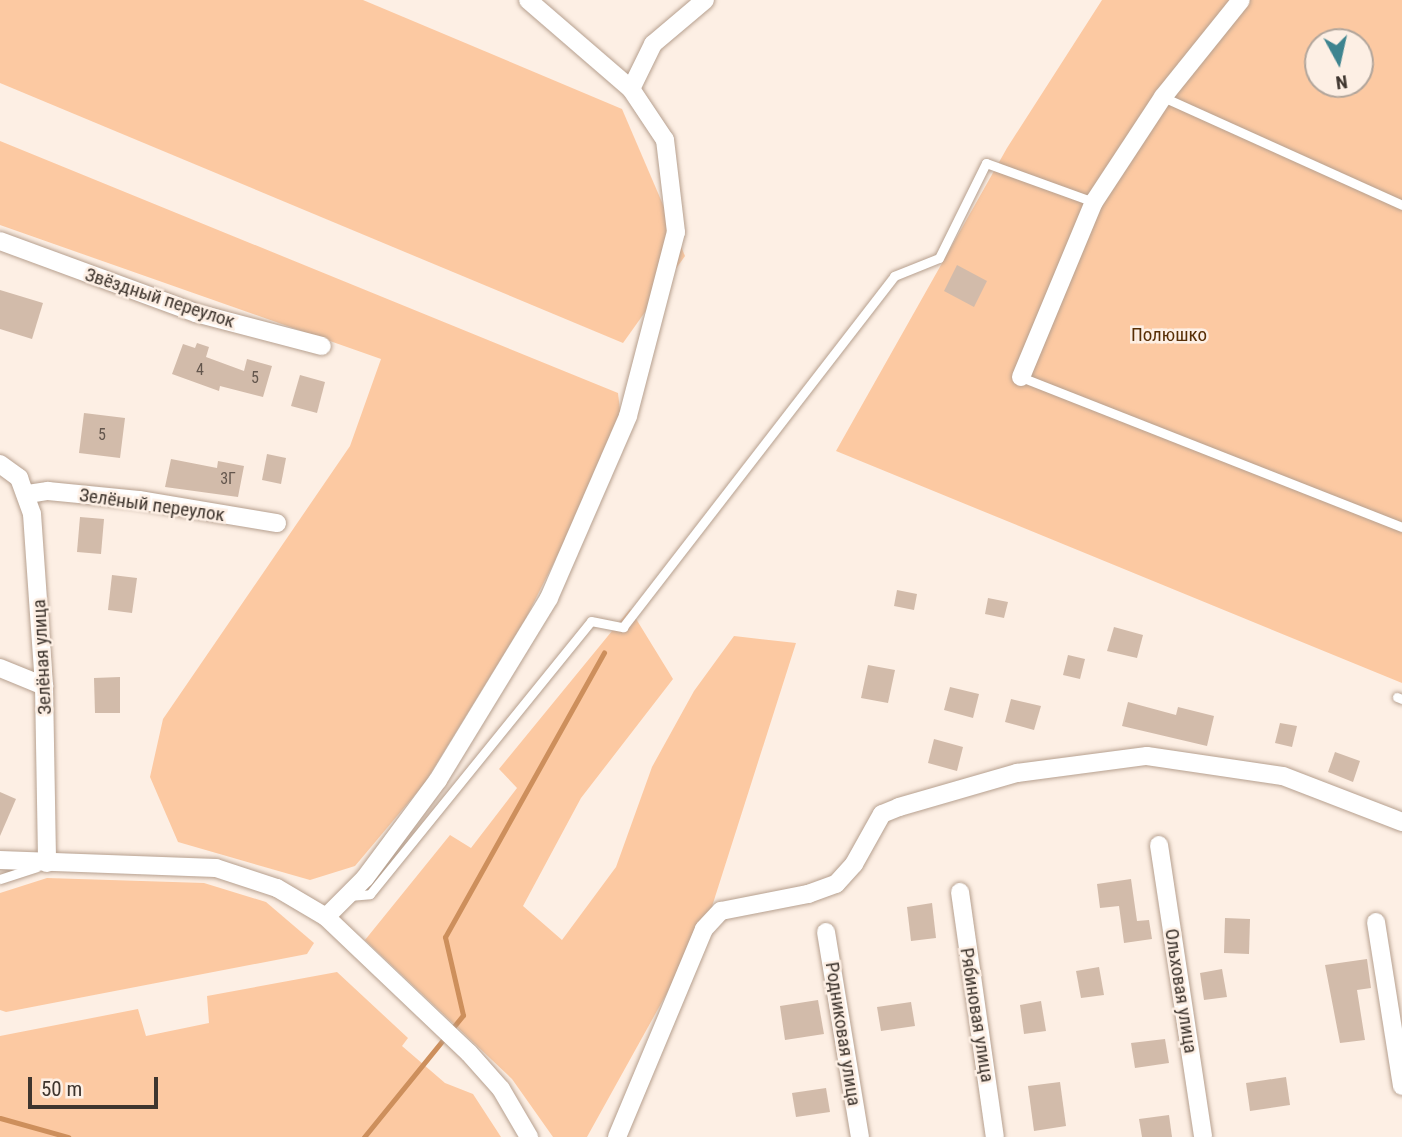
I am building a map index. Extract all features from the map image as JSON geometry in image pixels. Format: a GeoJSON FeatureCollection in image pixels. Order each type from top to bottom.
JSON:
{"type":"FeatureCollection","features":[{"type":"Feature","properties":{"kind":"street"},"geometry":{"type":"LineString","coordinates":[[326,917],[347,896],[438,780],[549,598],[628,416],[676,232],[665,140],[631,89],[528,0]]}},
{"type":"Feature","properties":{"kind":"street"},"geometry":{"type":"LineString","coordinates":[[631,89],[653,44],[705,0]]}},
{"type":"Feature","properties":{"kind":"street"},"geometry":{"type":"LineString","coordinates":[[1021,377],[1094,202],[1163,97],[1241,0]]}},
{"type":"Feature","properties":{"kind":"street","name":"Звёздный переулок"},"geometry":{"type":"LineString","coordinates":[[0,241],[196,313],[322,346]]}},
{"type":"Feature","properties":{"kind":"street"},"geometry":{"type":"LineString","coordinates":[[0,464],[19,478],[28,494]]}},
{"type":"Feature","properties":{"kind":"street","name":"Зелёный переулок"},"geometry":{"type":"LineString","coordinates":[[28,494],[48,491],[139,500],[277,523]]}},
{"type":"Feature","properties":{"kind":"street","name":"Зелёная улица"},"geometry":{"type":"LineString","coordinates":[[28,494],[44,686],[47,863]]}},
{"type":"Feature","properties":{"kind":"street"},"geometry":{"type":"LineString","coordinates":[[0,668],[44,686]]}},
{"type":"Feature","properties":{"kind":"street"},"geometry":{"type":"LineString","coordinates":[[617,1137],[704,929],[721,911],[808,894],[835,884],[854,864],[882,814],[1017,773],[1147,756],[1283,776],[1402,822]]}},
{"type":"Feature","properties":{"kind":"street","name":"Ольховая улица"},"geometry":{"type":"LineString","coordinates":[[1159,845],[1203,1137]]}},
{"type":"Feature","properties":{"kind":"street"},"geometry":{"type":"LineString","coordinates":[[0,860],[216,867],[277,888],[326,917],[469,1053],[501,1089],[529,1137]]}},
{"type":"Feature","properties":{"kind":"street","name":"Рябиновая улица"},"geometry":{"type":"LineString","coordinates":[[961,892],[995,1137]]}},
{"type":"Feature","properties":{"kind":"street"},"geometry":{"type":"LineString","coordinates":[[1376,922],[1402,1086]]}},
{"type":"Feature","properties":{"kind":"street","name":"Родниковая улица"},"geometry":{"type":"LineString","coordinates":[[826,932],[860,1137]]}},
{"type":"Feature","properties":{"kind":"lane"},"geometry":{"type":"LineString","coordinates":[[1163,97],[1402,205]]}},
{"type":"Feature","properties":{"kind":"lane"},"geometry":{"type":"LineString","coordinates":[[347,896],[370,894],[591,621],[623,627],[894,276],[939,258],[986,163],[1094,202]]}},
{"type":"Feature","properties":{"kind":"lane"},"geometry":{"type":"LineString","coordinates":[[1021,377],[1402,527]]}},
{"type":"Feature","properties":{"kind":"lane"},"geometry":{"type":"LineString","coordinates":[[0,879],[47,863]]}},
{"type":"Feature","properties":{"kind":"green space"},"geometry":{"type":"Polygon","coordinates":[[[0,0],[363,0],[622,109],[685,256],[623,343],[0,83],[0,0]]]}},
{"type":"Feature","properties":{"kind":"green space","name":"Полюшко"},"geometry":{"type":"Polygon","coordinates":[[[1102,0],[1402,0],[1402,683],[836,451],[1007,148],[1102,0]]]}},
{"type":"Feature","properties":{"kind":"green space"},"geometry":{"type":"Polygon","coordinates":[[[0,141],[618,393],[622,427],[526,618],[424,784],[355,866],[310,880],[178,842],[150,777],[163,719],[350,446],[381,359],[0,225],[0,141]]]}},
{"type":"Feature","properties":{"kind":"green space"},"geometry":{"type":"Polygon","coordinates":[[[630,609],[673,679],[581,798],[523,906],[562,940],[616,867],[652,767],[694,691],[734,636],[796,643],[708,919],[587,1137],[553,1137],[512,1079],[365,940],[450,835],[471,848],[517,788],[499,769],[630,609]]]}},
{"type":"Feature","properties":{"kind":"green space"},"geometry":{"type":"Polygon","coordinates":[[[47,878],[204,883],[266,902],[314,943],[307,954],[6,1012],[0,1010],[0,893],[47,878]]]}},
{"type":"Feature","properties":{"kind":"green space"},"geometry":{"type":"Polygon","coordinates":[[[337,972],[408,1038],[402,1046],[445,1083],[473,1094],[501,1137],[0,1137],[0,1036],[138,1009],[146,1036],[209,1023],[207,996],[337,972]]]}},
{"type":"Feature","properties":{"kind":"building"},"geometry":{"type":"Polygon","coordinates":[[[957,265],[987,281],[974,307],[944,291],[957,265]]]}},
{"type":"Feature","properties":{"kind":"building"},"geometry":{"type":"Polygon","coordinates":[[[0,290],[43,303],[32,339],[0,329],[0,290]]]}},
{"type":"Feature","properties":{"kind":"building"},"geometry":{"type":"Polygon","coordinates":[[[197,343],[209,347],[206,357],[244,371],[247,359],[272,366],[263,397],[220,386],[219,391],[172,374],[183,344],[195,348],[197,343]]]}},
{"type":"Feature","properties":{"kind":"building"},"geometry":{"type":"Polygon","coordinates":[[[300,375],[325,382],[317,413],[291,406],[300,375]]]}},
{"type":"Feature","properties":{"kind":"building"},"geometry":{"type":"Polygon","coordinates":[[[84,413],[125,418],[120,458],[79,453],[84,413]]]}},
{"type":"Feature","properties":{"kind":"building"},"geometry":{"type":"Polygon","coordinates":[[[267,454],[286,458],[281,484],[262,480],[267,454]]]}},
{"type":"Feature","properties":{"kind":"building"},"geometry":{"type":"Polygon","coordinates":[[[171,459],[217,468],[218,461],[244,466],[238,497],[165,487],[171,459]]]}},
{"type":"Feature","properties":{"kind":"building"},"geometry":{"type":"Polygon","coordinates":[[[80,517],[104,519],[101,554],[77,552],[80,517]]]}},
{"type":"Feature","properties":{"kind":"building"},"geometry":{"type":"Polygon","coordinates":[[[112,575],[137,578],[132,613],[108,610],[112,575]]]}},
{"type":"Feature","properties":{"kind":"building"},"geometry":{"type":"Polygon","coordinates":[[[897,590],[917,594],[914,610],[894,606],[897,590]]]}},
{"type":"Feature","properties":{"kind":"building"},"geometry":{"type":"Polygon","coordinates":[[[988,598],[1008,602],[1004,618],[985,614],[988,598]]]}},
{"type":"Feature","properties":{"kind":"building"},"geometry":{"type":"Polygon","coordinates":[[[1114,627],[1143,635],[1137,658],[1107,651],[1114,627]]]}},
{"type":"Feature","properties":{"kind":"building"},"geometry":{"type":"Polygon","coordinates":[[[1068,655],[1085,659],[1080,679],[1063,675],[1068,655]]]}},
{"type":"Feature","properties":{"kind":"building"},"geometry":{"type":"Polygon","coordinates":[[[868,665],[895,670],[888,703],[861,698],[868,665]]]}},
{"type":"Feature","properties":{"kind":"building"},"geometry":{"type":"Polygon","coordinates":[[[120,677],[120,713],[95,713],[94,678],[120,677]]]}},
{"type":"Feature","properties":{"kind":"building"},"geometry":{"type":"Polygon","coordinates":[[[950,687],[979,694],[973,718],[944,710],[950,687]]]}},
{"type":"Feature","properties":{"kind":"building"},"geometry":{"type":"Polygon","coordinates":[[[1011,699],[1041,706],[1034,730],[1005,722],[1011,699]]]}},
{"type":"Feature","properties":{"kind":"building"},"geometry":{"type":"Polygon","coordinates":[[[1128,702],[1176,715],[1178,707],[1214,716],[1207,746],[1122,726],[1128,702]]]}},
{"type":"Feature","properties":{"kind":"building"},"geometry":{"type":"Polygon","coordinates":[[[1280,723],[1297,726],[1292,747],[1275,743],[1280,723]]]}},
{"type":"Feature","properties":{"kind":"building"},"geometry":{"type":"Polygon","coordinates":[[[934,739],[963,747],[957,771],[928,763],[934,739]]]}},
{"type":"Feature","properties":{"kind":"building"},"geometry":{"type":"Polygon","coordinates":[[[1335,752],[1360,761],[1353,782],[1328,772],[1335,752]]]}},
{"type":"Feature","properties":{"kind":"building"},"geometry":{"type":"Polygon","coordinates":[[[0,792],[16,799],[0,836],[0,792]]]}},
{"type":"Feature","properties":{"kind":"building"},"geometry":{"type":"Polygon","coordinates":[[[1131,879],[1137,921],[1149,920],[1152,939],[1124,943],[1119,906],[1100,908],[1097,884],[1131,879]]]}},
{"type":"Feature","properties":{"kind":"building"},"geometry":{"type":"Polygon","coordinates":[[[932,903],[936,938],[911,941],[907,907],[932,903]]]}},
{"type":"Feature","properties":{"kind":"building"},"geometry":{"type":"Polygon","coordinates":[[[1225,918],[1250,919],[1249,954],[1224,953],[1225,918]]]}},
{"type":"Feature","properties":{"kind":"building"},"geometry":{"type":"Polygon","coordinates":[[[1367,959],[1371,988],[1357,990],[1365,1040],[1340,1043],[1325,965],[1367,959]]]}},
{"type":"Feature","properties":{"kind":"building"},"geometry":{"type":"Polygon","coordinates":[[[1099,967],[1104,995],[1081,998],[1076,971],[1099,967]]]}},
{"type":"Feature","properties":{"kind":"building"},"geometry":{"type":"Polygon","coordinates":[[[1222,969],[1227,997],[1204,1000],[1200,973],[1222,969]]]}},
{"type":"Feature","properties":{"kind":"building"},"geometry":{"type":"Polygon","coordinates":[[[818,1000],[824,1034],[785,1040],[780,1006],[818,1000]]]}},
{"type":"Feature","properties":{"kind":"building"},"geometry":{"type":"Polygon","coordinates":[[[1041,1001],[1046,1031],[1024,1034],[1020,1005],[1041,1001]]]}},
{"type":"Feature","properties":{"kind":"building"},"geometry":{"type":"Polygon","coordinates":[[[911,1002],[915,1026],[881,1031],[877,1007],[911,1002]]]}},
{"type":"Feature","properties":{"kind":"building"},"geometry":{"type":"Polygon","coordinates":[[[1165,1039],[1169,1063],[1135,1068],[1131,1043],[1165,1039]]]}},
{"type":"Feature","properties":{"kind":"building"},"geometry":{"type":"Polygon","coordinates":[[[1286,1077],[1290,1105],[1250,1111],[1246,1083],[1286,1077]]]}},
{"type":"Feature","properties":{"kind":"building"},"geometry":{"type":"Polygon","coordinates":[[[1060,1082],[1066,1126],[1034,1131],[1028,1086],[1060,1082]]]}},
{"type":"Feature","properties":{"kind":"building"},"geometry":{"type":"Polygon","coordinates":[[[826,1088],[830,1112],[796,1117],[792,1093],[826,1088]]]}},
{"type":"Feature","properties":{"kind":"building"},"geometry":{"type":"Polygon","coordinates":[[[1169,1115],[1172,1137],[1142,1137],[1139,1119],[1169,1115]]]}},
{"type":"Feature","properties":{"kind":"waterway"},"geometry":{"type":"LineString","coordinates":[[364,1137],[463,1015],[445,937],[604,652]]}},
{"type":"Feature","properties":{"kind":"waterway"},"geometry":{"type":"LineString","coordinates":[[0,1118],[68,1137]]}}]}
